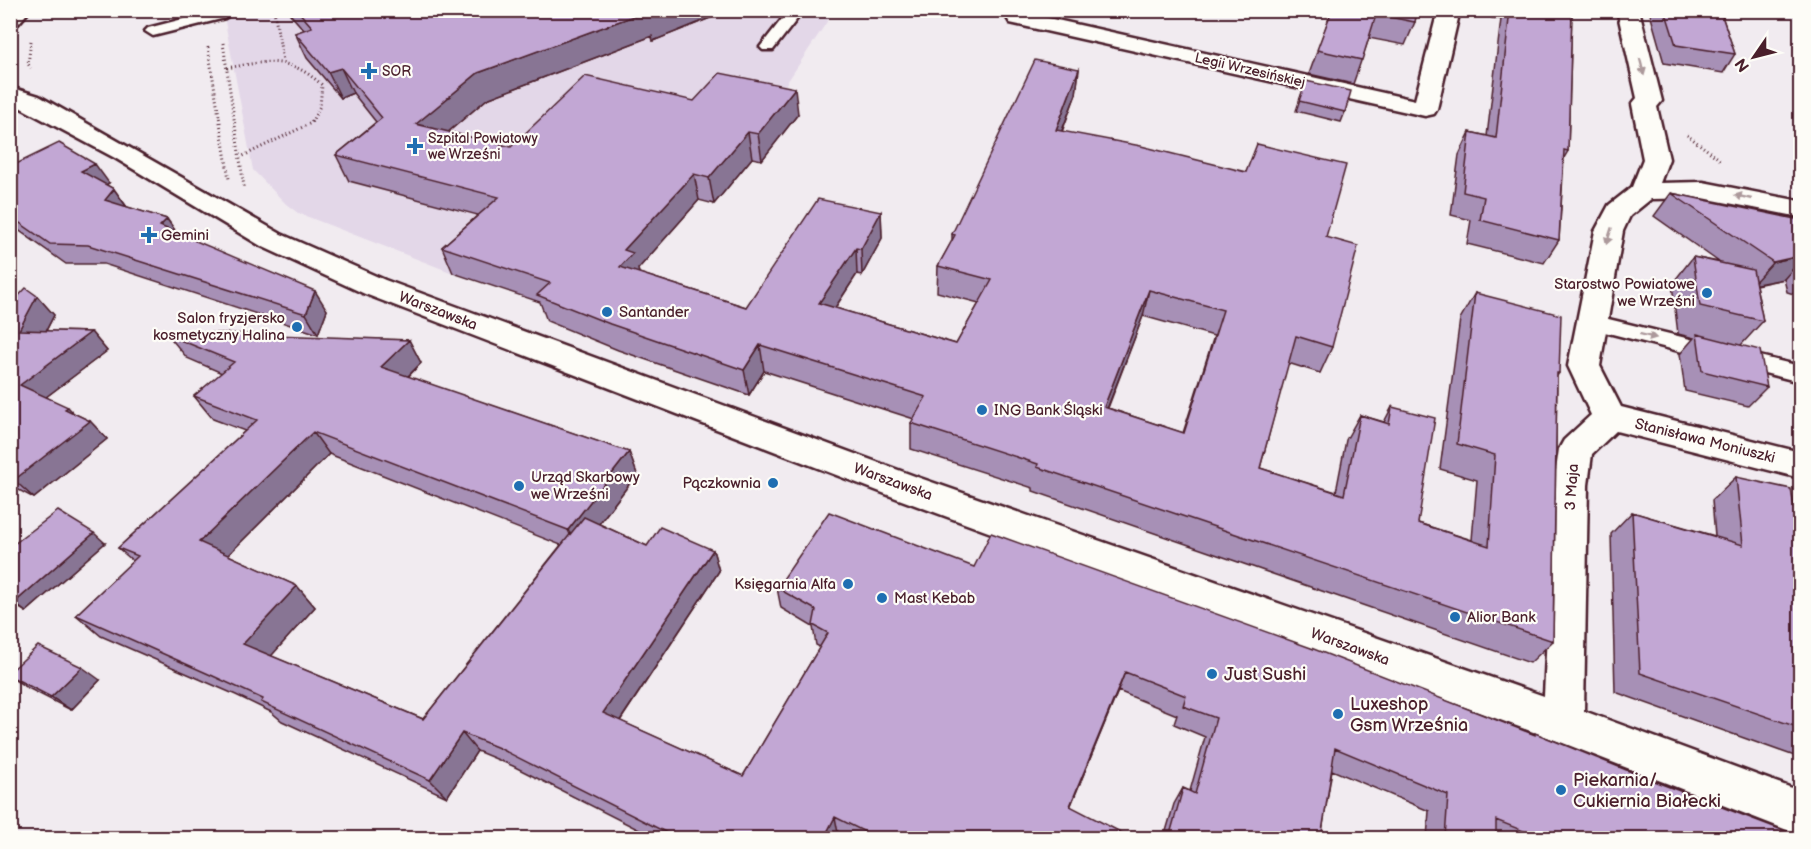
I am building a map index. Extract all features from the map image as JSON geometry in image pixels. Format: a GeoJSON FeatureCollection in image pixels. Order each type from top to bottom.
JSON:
{"type":"FeatureCollection","features":[{"type":"Feature","properties":{"kind":"street"},"geometry":{"type":"LineString","coordinates":[[10,19],[20,10]]}},
{"type":"Feature","properties":{"kind":"street","name":"Legii Wrzesińskiej"},"geometry":{"type":"LineString","coordinates":[[1020,10],[1018,18],[1425,110],[1449,10]]}},
{"type":"Feature","properties":{"kind":"street"},"geometry":{"type":"LineString","coordinates":[[1610,417],[1600,402],[1584,366],[1609,231],[1619,211],[1644,191],[1656,159],[1644,105],[1650,101],[1628,10]]}},
{"type":"Feature","properties":{"kind":"street","name":"Warszawska"},"geometry":{"type":"LineString","coordinates":[[21,82],[30,101],[124,153],[271,240],[375,287],[908,488],[1563,723],[1800,813]]}},
{"type":"Feature","properties":{"kind":"street"},"geometry":{"type":"LineString","coordinates":[[1644,191],[1703,190],[1800,209]]}},
{"type":"Feature","properties":{"kind":"street","name":"3 Maja"},"geometry":{"type":"LineString","coordinates":[[1563,723],[1571,486],[1576,449],[1610,417]]}},
{"type":"Feature","properties":{"kind":"street","name":"Stanisława Moniuszki"},"geometry":{"type":"LineString","coordinates":[[1610,417],[1800,465]]}},
{"type":"Feature","properties":{"kind":"lane"},"geometry":{"type":"LineString","coordinates":[[768,46],[797,10]]}},
{"type":"Feature","properties":{"kind":"lane"},"geometry":{"type":"LineString","coordinates":[[153,31],[225,13]]}},
{"type":"Feature","properties":{"kind":"lane"},"geometry":{"type":"LineString","coordinates":[[1592,322],[1800,374]]}},
{"type":"Feature","properties":{"kind":"path"},"geometry":{"type":"LineString","coordinates":[[274,10],[283,61]]}},
{"type":"Feature","properties":{"kind":"path"},"geometry":{"type":"LineString","coordinates":[[225,13],[227,68],[245,197]]}},
{"type":"Feature","properties":{"kind":"path"},"geometry":{"type":"LineString","coordinates":[[21,82],[32,45],[30,34]]}},
{"type":"Feature","properties":{"kind":"path"},"geometry":{"type":"LineString","coordinates":[[207,38],[231,186]]}},
{"type":"Feature","properties":{"kind":"path"},"geometry":{"type":"LineString","coordinates":[[227,68],[283,61],[308,70],[322,85],[320,105],[311,123],[241,157]]}},
{"type":"Feature","properties":{"kind":"shaded area","name":"Szpital Powiatowy we Wrześni"},"geometry":{"type":"Polygon","coordinates":[[[223,11],[834,11],[761,122],[634,93],[453,273],[298,213],[253,170],[223,11]]]}},
{"type":"Feature","properties":{"kind":"building"},"geometry":{"type":"Polygon","coordinates":[[[297,10],[650,10],[478,73],[416,124],[511,147],[585,76],[694,101],[720,73],[795,88],[758,134],[748,132],[709,178],[694,174],[624,250],[633,253],[620,267],[746,307],[818,199],[881,212],[861,249],[856,248],[819,303],[956,344],[992,280],[938,266],[955,235],[952,234],[1035,60],[1079,69],[1056,130],[1141,146],[1246,172],[1257,144],[1346,165],[1326,237],[1358,246],[1332,347],[1296,336],[1260,468],[1344,495],[1360,415],[1389,424],[1392,407],[1435,418],[1418,523],[1489,546],[1495,455],[1457,444],[1475,293],[1561,315],[1559,373],[1557,373],[1553,641],[1037,467],[1038,464],[911,423],[926,397],[760,345],[744,370],[610,324],[537,295],[550,283],[442,247],[499,197],[336,155],[382,118],[341,68],[328,72],[295,33],[312,27],[297,10]],[[1149,290],[1104,407],[1184,433],[1223,310],[1149,290]]]}},
{"type":"Feature","properties":{"kind":"building"},"geometry":{"type":"Polygon","coordinates":[[[654,10],[662,10],[648,16],[654,10]]]}},
{"type":"Feature","properties":{"kind":"building"},"geometry":{"type":"Polygon","coordinates":[[[1332,10],[1417,10],[1415,22],[1369,13],[1376,15],[1362,60],[1317,50],[1332,10]]]}},
{"type":"Feature","properties":{"kind":"building"},"geometry":{"type":"Polygon","coordinates":[[[1510,10],[1572,10],[1568,151],[1564,150],[1559,240],[1480,220],[1484,197],[1463,192],[1470,132],[1496,138],[1510,10]]]}},
{"type":"Feature","properties":{"kind":"building"},"geometry":{"type":"Polygon","coordinates":[[[1665,10],[1720,10],[1735,54],[1676,45],[1665,10]]]}},
{"type":"Feature","properties":{"kind":"building"},"geometry":{"type":"Polygon","coordinates":[[[1306,81],[1351,91],[1345,112],[1299,101],[1306,81]]]}},
{"type":"Feature","properties":{"kind":"building"},"geometry":{"type":"Polygon","coordinates":[[[59,143],[95,164],[81,171],[114,189],[105,200],[167,219],[160,226],[315,291],[306,314],[88,245],[50,244],[10,216],[10,167],[59,143]]]}},
{"type":"Feature","properties":{"kind":"building"},"geometry":{"type":"Polygon","coordinates":[[[1671,193],[1800,220],[1800,256],[1773,262],[1671,193]]]}},
{"type":"Feature","properties":{"kind":"building"},"geometry":{"type":"Polygon","coordinates":[[[1693,257],[1753,270],[1763,321],[1700,306],[1693,257]]]}},
{"type":"Feature","properties":{"kind":"building"},"geometry":{"type":"Polygon","coordinates":[[[26,288],[37,296],[19,330],[91,332],[20,385],[68,407],[65,409],[90,421],[14,480],[10,478],[10,305],[26,288]]]}},
{"type":"Feature","properties":{"kind":"building"},"geometry":{"type":"Polygon","coordinates":[[[169,331],[409,340],[381,367],[629,452],[568,530],[313,432],[199,542],[297,586],[243,644],[423,719],[584,517],[647,546],[660,527],[713,550],[603,713],[743,776],[828,633],[813,625],[816,610],[777,588],[829,512],[974,567],[991,533],[1311,648],[1535,735],[1535,733],[1800,838],[1541,838],[1496,820],[1496,838],[1445,838],[1448,795],[1335,748],[1321,838],[1169,838],[1183,788],[1195,794],[1216,718],[1183,706],[1186,696],[1125,672],[1070,806],[1132,838],[935,838],[924,832],[921,838],[877,838],[835,817],[824,838],[677,838],[499,748],[462,733],[430,780],[261,702],[263,699],[76,615],[138,556],[118,548],[257,420],[194,396],[234,362],[168,335],[169,331]]]}},
{"type":"Feature","properties":{"kind":"building"},"geometry":{"type":"Polygon","coordinates":[[[1697,334],[1760,350],[1767,387],[1702,371],[1697,334]]]}},
{"type":"Feature","properties":{"kind":"building"},"geometry":{"type":"Polygon","coordinates":[[[1736,477],[1791,489],[1796,518],[1800,519],[1800,728],[1640,673],[1632,512],[1743,545],[1736,477]]]}},
{"type":"Feature","properties":{"kind":"building"},"geometry":{"type":"Polygon","coordinates":[[[58,511],[94,533],[14,603],[10,601],[10,547],[58,511]]]}},
{"type":"Feature","properties":{"kind":"building"},"geometry":{"type":"Polygon","coordinates":[[[38,646],[82,667],[51,697],[10,676],[10,672],[38,646]]]}},
{"type":"Feature","properties":{"kind":"place","name":"SOR"},"geometry":{"type":"Point","coordinates":[369,71]}},
{"type":"Feature","properties":{"kind":"place","name":"Szpital Powiatowy we Wrześni"},"geometry":{"type":"Point","coordinates":[415,146]}},
{"type":"Feature","properties":{"kind":"place","name":"Gemini"},"geometry":{"type":"Point","coordinates":[149,235]}},
{"type":"Feature","properties":{"kind":"place","name":"Starostwo Powiatowe we Wrześni"},"geometry":{"type":"Point","coordinates":[1707,293]}},
{"type":"Feature","properties":{"kind":"place","name":"Santander"},"geometry":{"type":"Point","coordinates":[607,312]}},
{"type":"Feature","properties":{"kind":"place","name":"Salon fryzjersko kosmetyczny Halina"},"geometry":{"type":"Point","coordinates":[297,327]}},
{"type":"Feature","properties":{"kind":"place","name":"ING Bank Śląski"},"geometry":{"type":"Point","coordinates":[982,410]}},
{"type":"Feature","properties":{"kind":"place","name":"Pączkownia"},"geometry":{"type":"Point","coordinates":[773,483]}},
{"type":"Feature","properties":{"kind":"place","name":"Urząd Skarbowy we Wrześni"},"geometry":{"type":"Point","coordinates":[519,486]}},
{"type":"Feature","properties":{"kind":"place","name":"Księgarnia Alfa"},"geometry":{"type":"Point","coordinates":[848,584]}},
{"type":"Feature","properties":{"kind":"place","name":"Mast Kebab"},"geometry":{"type":"Point","coordinates":[882,598]}},
{"type":"Feature","properties":{"kind":"place","name":"Alior Bank"},"geometry":{"type":"Point","coordinates":[1455,617]}},
{"type":"Feature","properties":{"kind":"place","name":"Just Sushi"},"geometry":{"type":"Point","coordinates":[1212,674]}},
{"type":"Feature","properties":{"kind":"place","name":"Luxeshop Gsm Września"},"geometry":{"type":"Point","coordinates":[1338,714]}},
{"type":"Feature","properties":{"kind":"place","name":"Piekarnia/ Cukiernia Białecki"},"geometry":{"type":"Point","coordinates":[1561,790]}}]}
